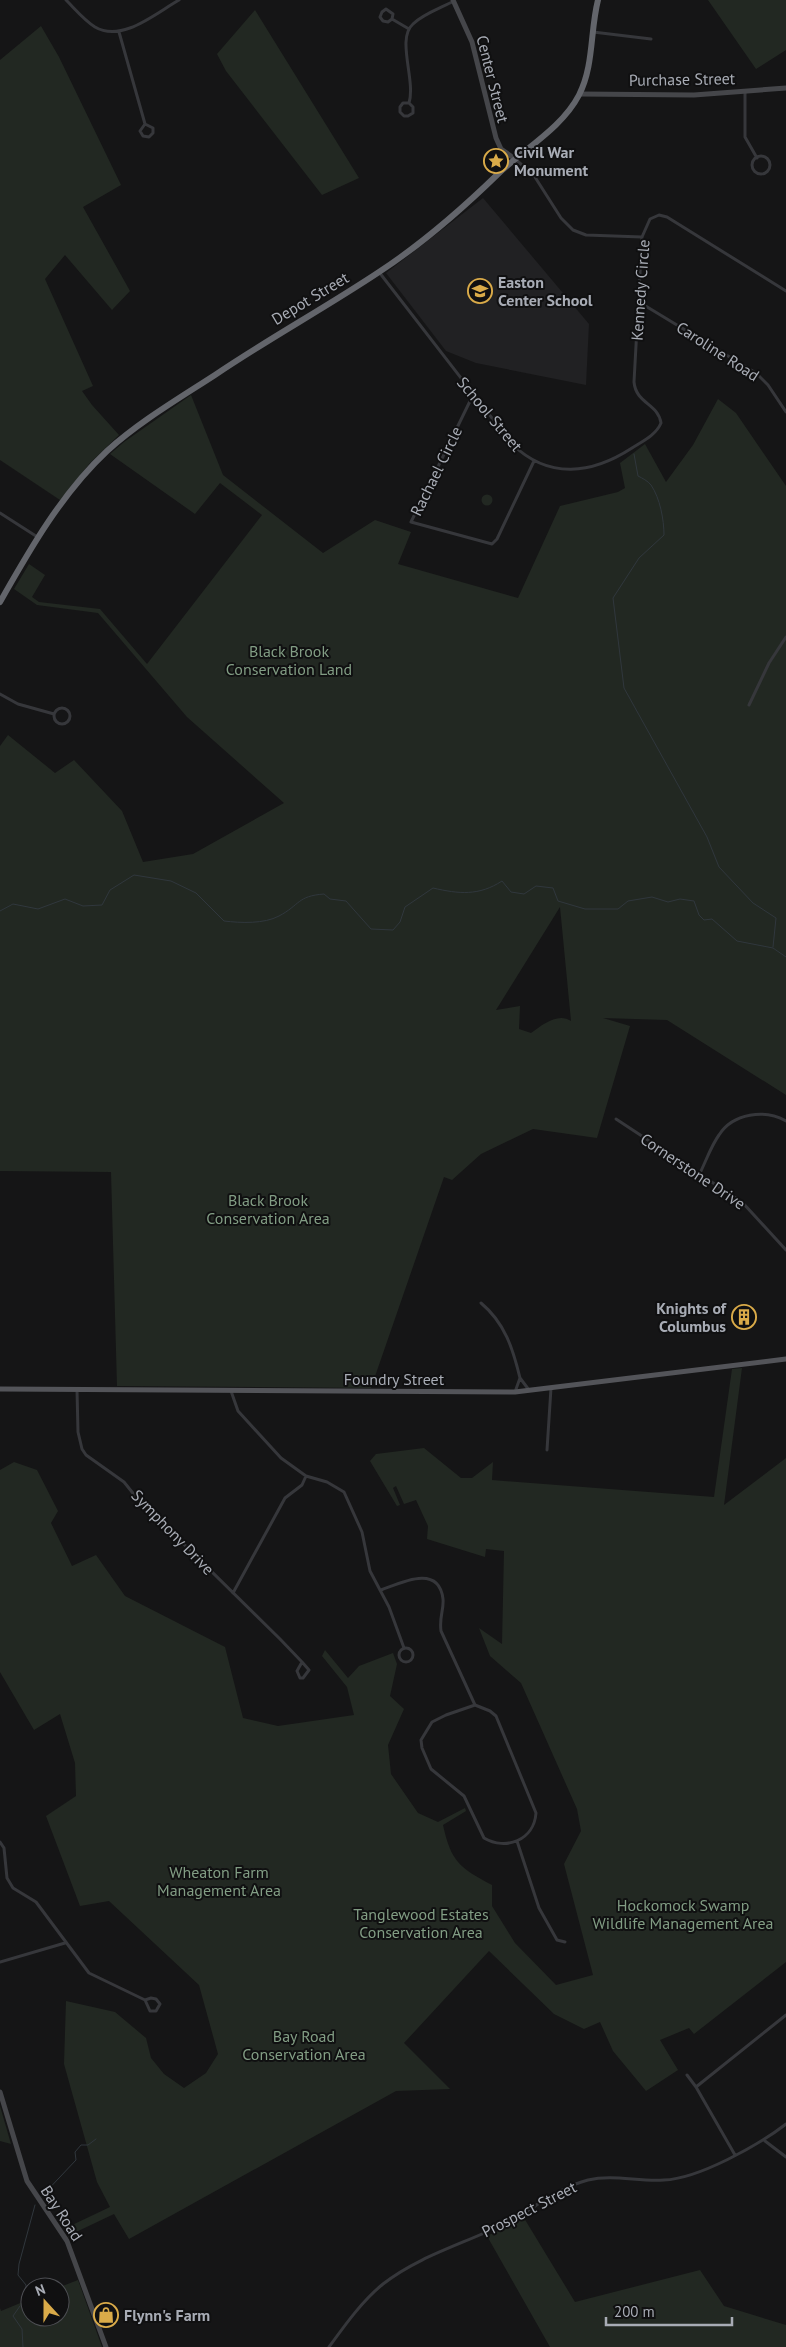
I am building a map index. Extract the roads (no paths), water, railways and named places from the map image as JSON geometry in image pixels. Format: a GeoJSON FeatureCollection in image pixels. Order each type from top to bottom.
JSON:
{"type":"FeatureCollection","features":[{"type":"Feature","properties":{"kind":"highway","name":"Depot Street"},"geometry":{"type":"LineString","coordinates":[[0,602],[39,538],[64,502],[92,467],[124,436],[242,356],[379,272],[440,227],[560,120],[580,94],[589,65],[592,32],[598,0]]}},
{"type":"Feature","properties":{"kind":"main road","name":"Center Street"},"geometry":{"type":"LineString","coordinates":[[453,1],[472,42],[496,138],[501,149],[515,159]]}},
{"type":"Feature","properties":{"kind":"main road","name":"Purchase Street"},"geometry":{"type":"LineString","coordinates":[[580,94],[694,95],[786,88]]}},
{"type":"Feature","properties":{"kind":"main road","name":"Foundry Street"},"geometry":{"type":"LineString","coordinates":[[0,1390],[516,1392],[786,1359]]}},
{"type":"Feature","properties":{"kind":"main road","name":"Bay Road"},"geometry":{"type":"LineString","coordinates":[[0,2092],[27,2181],[64,2236],[106,2347]]}},
{"type":"Feature","properties":{"kind":"street"},"geometry":{"type":"LineString","coordinates":[[66,0],[94,26],[106,31],[119,32],[131,28],[180,0]]}},
{"type":"Feature","properties":{"kind":"street"},"geometry":{"type":"LineString","coordinates":[[409,103],[412,90],[406,43],[408,29],[417,20],[453,1]]}},
{"type":"Feature","properties":{"kind":"street"},"geometry":{"type":"LineString","coordinates":[[386,9],[390,10],[393,14],[392,19],[388,22],[383,21],[380,17],[382,12],[386,9]]}},
{"type":"Feature","properties":{"kind":"street"},"geometry":{"type":"LineString","coordinates":[[392,19],[408,29]]}},
{"type":"Feature","properties":{"kind":"street"},"geometry":{"type":"LineString","coordinates":[[119,32],[145,124],[153,128],[153,133],[148,137],[143,136],[140,131],[145,124]]}},
{"type":"Feature","properties":{"kind":"street"},"geometry":{"type":"LineString","coordinates":[[592,32],[651,39]]}},
{"type":"Feature","properties":{"kind":"street"},"geometry":{"type":"LineString","coordinates":[[746,90],[743,128],[749,147],[756,158]]}},
{"type":"Feature","properties":{"kind":"street"},"geometry":{"type":"LineString","coordinates":[[403,103],[409,103],[413,107],[413,111],[410,116],[404,116],[400,112],[400,107],[403,103]]}},
{"type":"Feature","properties":{"kind":"street"},"geometry":{"type":"LineString","coordinates":[[764,157],[768,160],[770,167],[765,173],[758,174],[753,169],[756,158],[764,157]]}},
{"type":"Feature","properties":{"kind":"street"},"geometry":{"type":"LineString","coordinates":[[515,159],[533,174],[561,218],[573,230],[586,234],[642,237]]}},
{"type":"Feature","properties":{"kind":"street","name":"Kennedy Circle"},"geometry":{"type":"LineString","coordinates":[[661,420],[654,409],[637,394],[634,386],[642,237],[650,219],[659,215],[667,217],[786,291]]}},
{"type":"Feature","properties":{"kind":"street","name":"School Street"},"geometry":{"type":"LineString","coordinates":[[379,272],[512,444],[534,461],[568,469],[598,466],[620,456],[653,434],[660,427],[661,420]]}},
{"type":"Feature","properties":{"kind":"street","name":"Caroline Road"},"geometry":{"type":"LineString","coordinates":[[639,302],[756,373],[768,385],[786,412]]}},
{"type":"Feature","properties":{"kind":"street","name":"Rachael Circle"},"geometry":{"type":"LineString","coordinates":[[473,395],[411,522],[492,544],[497,539],[534,461]]}},
{"type":"Feature","properties":{"kind":"street"},"geometry":{"type":"LineString","coordinates":[[0,513],[39,538]]}},
{"type":"Feature","properties":{"kind":"street"},"geometry":{"type":"LineString","coordinates":[[748,705],[769,663],[786,637]]}},
{"type":"Feature","properties":{"kind":"street"},"geometry":{"type":"LineString","coordinates":[[0,694],[18,704],[54,714]]}},
{"type":"Feature","properties":{"kind":"street"},"geometry":{"type":"LineString","coordinates":[[61,709],[66,709],[71,718],[67,723],[58,724],[54,714],[61,709]]}},
{"type":"Feature","properties":{"kind":"street"},"geometry":{"type":"LineString","coordinates":[[700,1174],[719,1134],[730,1124],[742,1118],[758,1114],[770,1115],[786,1121]]}},
{"type":"Feature","properties":{"kind":"street","name":"Cornerstone Drive"},"geometry":{"type":"LineString","coordinates":[[616,1119],[746,1205],[786,1250]]}},
{"type":"Feature","properties":{"kind":"street"},"geometry":{"type":"LineString","coordinates":[[480,1303],[493,1313],[505,1332],[520,1378],[529,1391]]}},
{"type":"Feature","properties":{"kind":"street"},"geometry":{"type":"LineString","coordinates":[[516,1392],[520,1378]]}},
{"type":"Feature","properties":{"kind":"street"},"geometry":{"type":"LineString","coordinates":[[547,1450],[551,1388]]}},
{"type":"Feature","properties":{"kind":"street","name":"Symphony Drive"},"geometry":{"type":"LineString","coordinates":[[77,1390],[78,1432],[82,1449],[86,1455],[124,1482],[136,1497],[233,1593],[302,1662],[310,1670],[303,1678],[300,1678],[297,1671],[302,1662]]}},
{"type":"Feature","properties":{"kind":"street"},"geometry":{"type":"LineString","coordinates":[[230,1391],[238,1411],[281,1458],[306,1476],[338,1488],[348,1498],[362,1532],[370,1571],[376,1586],[381,1591],[404,1648]]}},
{"type":"Feature","properties":{"kind":"street"},"geometry":{"type":"LineString","coordinates":[[233,1593],[285,1498],[302,1485],[306,1476]]}},
{"type":"Feature","properties":{"kind":"street"},"geometry":{"type":"LineString","coordinates":[[381,1591],[418,1577],[428,1579],[435,1584],[441,1592],[443,1600],[439,1618],[441,1631],[475,1705]]}},
{"type":"Feature","properties":{"kind":"street"},"geometry":{"type":"LineString","coordinates":[[404,1648],[410,1649],[413,1653],[412,1659],[409,1662],[403,1661],[399,1657],[400,1652],[404,1648]]}},
{"type":"Feature","properties":{"kind":"street"},"geometry":{"type":"LineString","coordinates":[[475,1705],[490,1711],[496,1716],[536,1813],[533,1828],[518,1841],[501,1844],[484,1838],[464,1796],[431,1769],[422,1748],[422,1740],[432,1722],[475,1705]]}},
{"type":"Feature","properties":{"kind":"street"},"geometry":{"type":"LineString","coordinates":[[518,1841],[539,1908],[557,1940],[565,1942]]}},
{"type":"Feature","properties":{"kind":"street"},"geometry":{"type":"LineString","coordinates":[[0,1842],[4,1848],[7,1878],[13,1888],[36,1902],[89,1973],[145,2000],[156,1999],[160,2004],[159,2009],[150,2011],[145,2000]]}},
{"type":"Feature","properties":{"kind":"street"},"geometry":{"type":"LineString","coordinates":[[0,1962],[65,1943]]}},
{"type":"Feature","properties":{"kind":"street"},"geometry":{"type":"LineString","coordinates":[[696,2088],[786,2015]]}},
{"type":"Feature","properties":{"kind":"street"},"geometry":{"type":"LineString","coordinates":[[687,2075],[735,2155]]}},
{"type":"Feature","properties":{"kind":"street","name":"Prospect Street"},"geometry":{"type":"LineString","coordinates":[[329,2347],[365,2302],[392,2278],[439,2252],[494,2229],[575,2185],[601,2178],[661,2181],[676,2179],[764,2141],[786,2124]]}},
{"type":"Feature","properties":{"kind":"street"},"geometry":{"type":"LineString","coordinates":[[764,2141],[786,2157]]}},
{"type":"Feature","properties":{"kind":"waterway"},"geometry":{"type":"LineString","coordinates":[[634,454],[638,476],[650,484],[657,496],[664,535],[639,558],[613,598],[624,688],[707,837],[719,867],[753,903],[776,918],[773,947]]}},
{"type":"Feature","properties":{"kind":"waterway"},"geometry":{"type":"LineString","coordinates":[[0,911],[13,904],[38,909],[65,899],[83,906],[102,905],[110,890],[134,875],[171,881],[196,893],[224,921],[259,922],[273,919],[303,899],[324,894],[330,899],[346,901],[371,929],[393,930],[400,922],[405,907],[433,888],[452,892],[469,892],[485,889],[502,881],[511,892],[524,894],[536,886],[553,888],[558,901],[585,909],[618,909],[628,901],[652,897],[668,902],[680,899],[694,901],[699,915],[704,920],[712,919],[737,941],[773,948],[786,957]]}},
{"type":"Feature","properties":{"kind":"waterway"},"geometry":{"type":"LineString","coordinates":[[42,2196],[76,2160],[75,2152],[81,2145],[88,2145],[96,2139]]}},
{"type":"Feature","properties":{"kind":"waterway"},"geometry":{"type":"LineString","coordinates":[[20,2278],[18,2275],[19,2264],[35,2205]]}},
{"type":"Feature","properties":{"kind":"waterway"},"geometry":{"type":"LineString","coordinates":[[20,2306],[13,2316],[20,2326]]}},
{"type":"Feature","properties":{"kind":"waterway"},"geometry":{"type":"LineString","coordinates":[[21,2327],[23,2347]]}},
{"type":"Feature","properties":{"kind":"place","name":"Civil War Monument"},"geometry":{"type":"Point","coordinates":[496,161]}},
{"type":"Feature","properties":{"kind":"place","name":"Easton Center School"},"geometry":{"type":"Point","coordinates":[480,291]}},
{"type":"Feature","properties":{"kind":"place","name":"Knights of Columbus"},"geometry":{"type":"Point","coordinates":[744,1317]}},
{"type":"Feature","properties":{"kind":"place","name":"Flynn's Farm"},"geometry":{"type":"Point","coordinates":[106,2315]}},
{"type":"Feature","properties":{"kind":"park label","name":"Black Brook Conservation Land"},"geometry":{"type":"Point","coordinates":[289,660]}},
{"type":"Feature","properties":{"kind":"park label","name":"Black Brook Conservation Area"},"geometry":{"type":"Point","coordinates":[268,1209]}},
{"type":"Feature","properties":{"kind":"park label","name":"Wheaton Farm Management Area"},"geometry":{"type":"Point","coordinates":[219,1881]}},
{"type":"Feature","properties":{"kind":"park label","name":"Hockomock Swamp Wildlife Management Area"},"geometry":{"type":"Point","coordinates":[683,1914]}},
{"type":"Feature","properties":{"kind":"park label","name":"Tanglewood Estates Conservation Area"},"geometry":{"type":"Point","coordinates":[421,1923]}},
{"type":"Feature","properties":{"kind":"park label","name":"Bay Road Conservation Area"},"geometry":{"type":"Point","coordinates":[304,2045]}}]}
